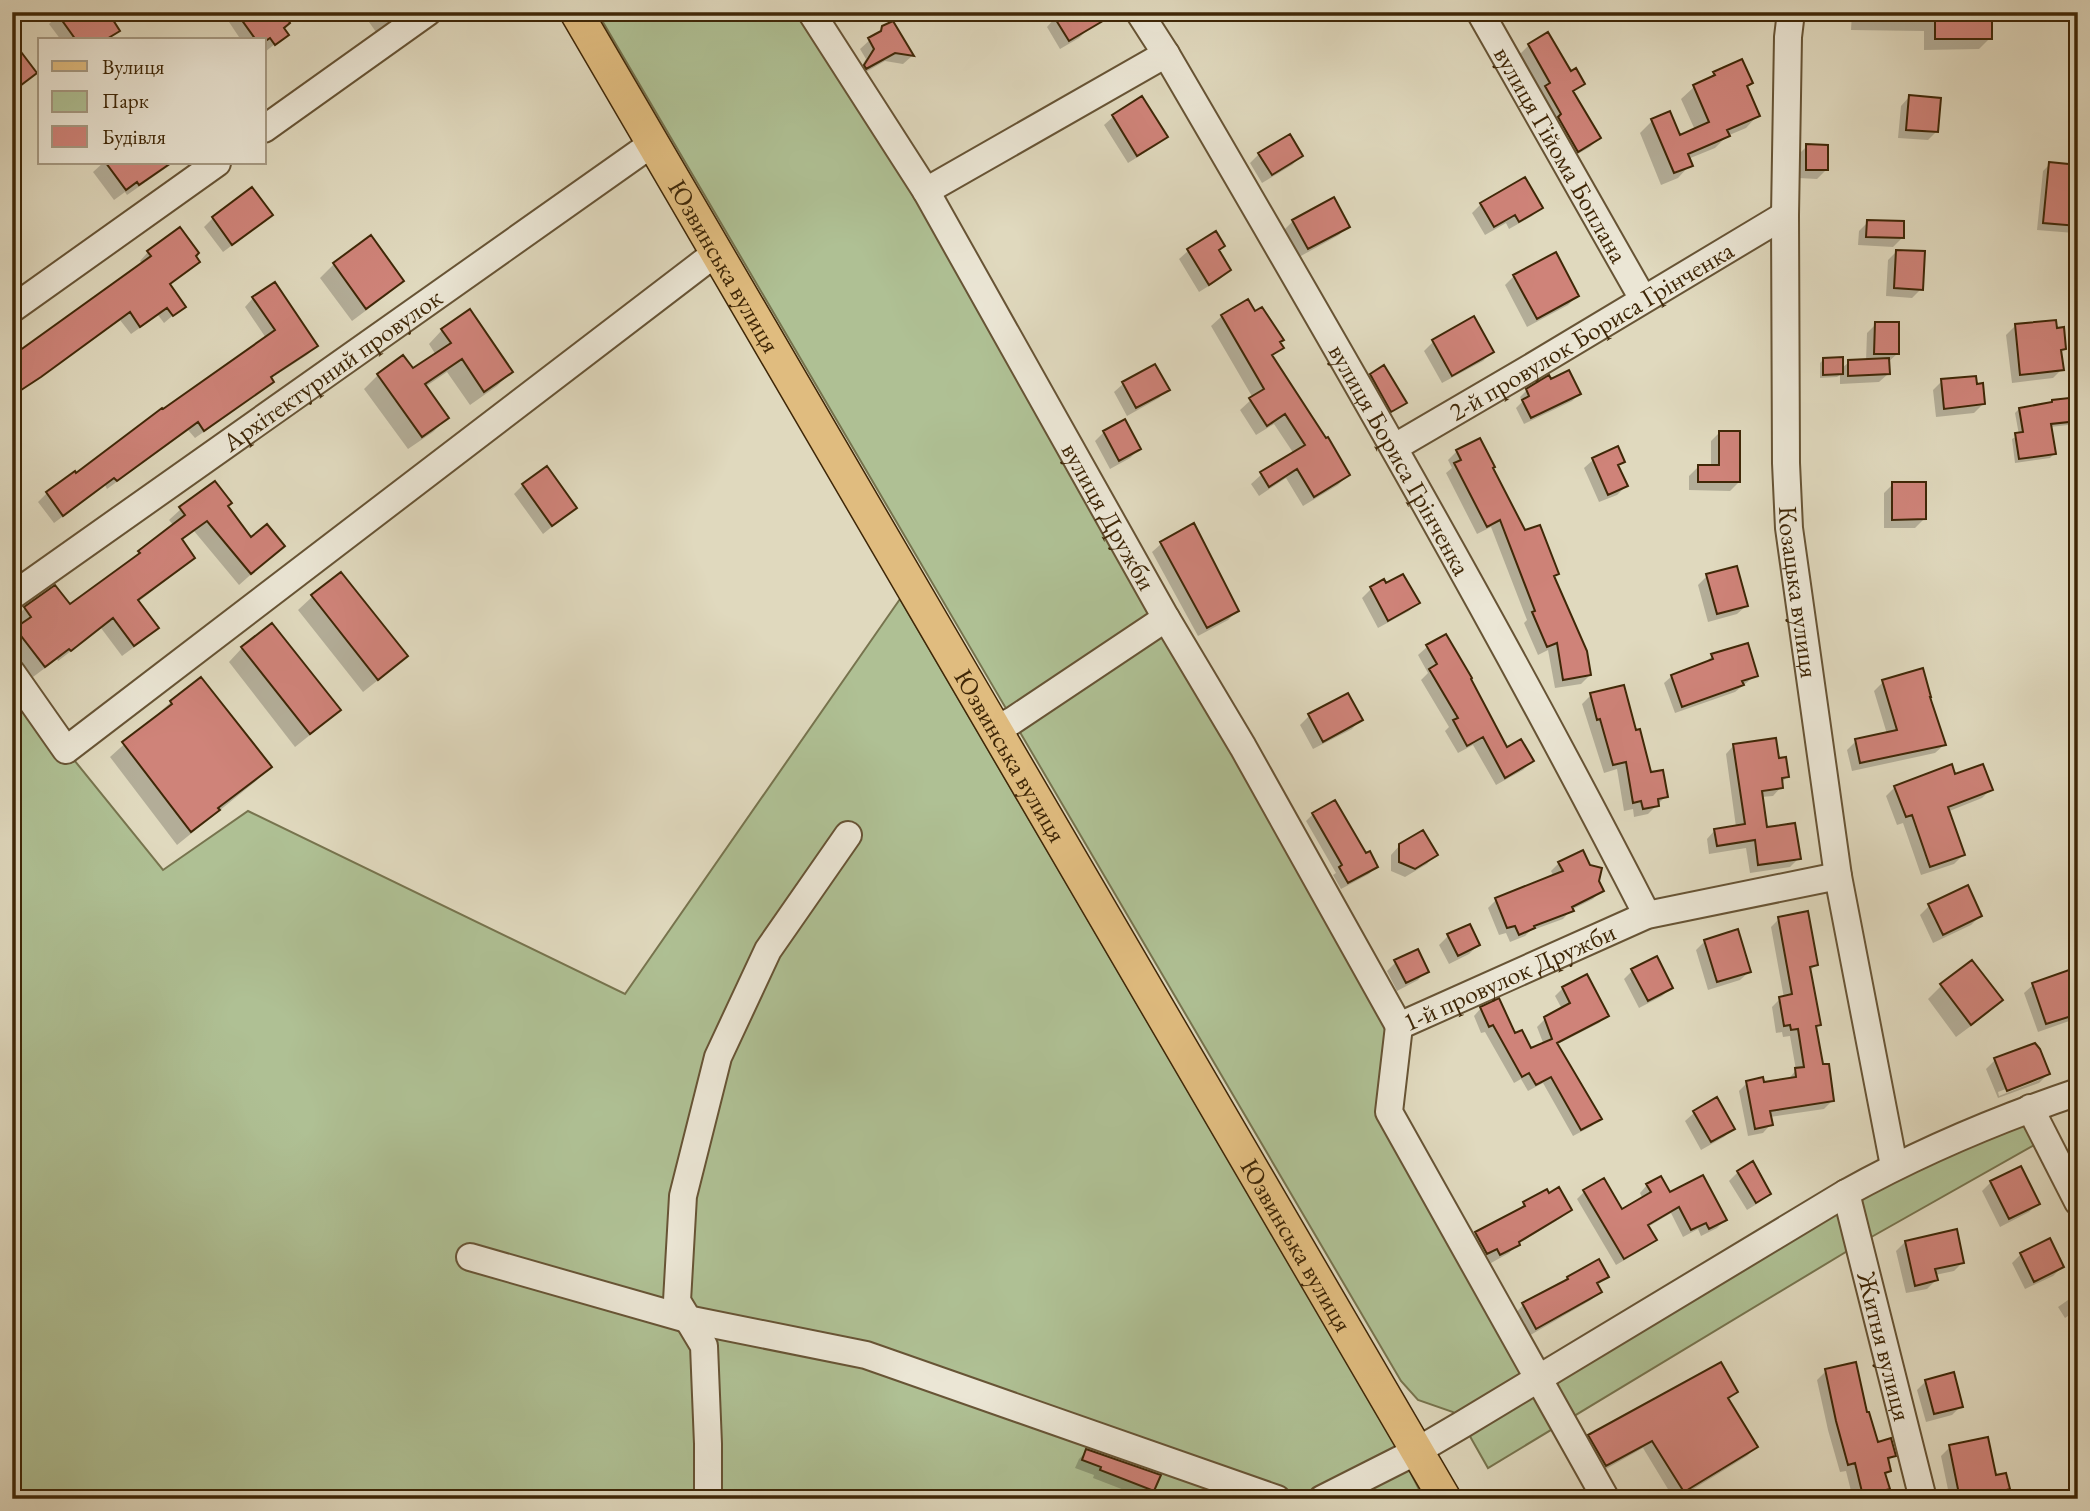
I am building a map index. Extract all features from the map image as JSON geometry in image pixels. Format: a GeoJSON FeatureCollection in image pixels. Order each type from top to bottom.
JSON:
{"type":"FeatureCollection","features":[{"type":"Feature","properties":{"kind":"main road","name":"Юзвинська вулиця"},"geometry":{"type":"LineString","coordinates":[[576,12],[1445,1499]]}},
{"type":"Feature","properties":{"kind":"street"},"geometry":{"type":"LineString","coordinates":[[266,128],[428,12]]}},
{"type":"Feature","properties":{"kind":"street","name":"вулиця Дружби"},"geometry":{"type":"LineString","coordinates":[[811,12],[926,191],[1399,1026]]}},
{"type":"Feature","properties":{"kind":"street","name":"вулиця Бориса Грінченка"},"geometry":{"type":"LineString","coordinates":[[1139,12],[1395,447],[1573,770],[1647,915]]}},
{"type":"Feature","properties":{"kind":"street","name":"вулиця Гійома Боплана"},"geometry":{"type":"LineString","coordinates":[[1480,12],[1643,299]]}},
{"type":"Feature","properties":{"kind":"street","name":"Козацька вулиця"},"geometry":{"type":"LineString","coordinates":[[1791,12],[1788,37],[1785,215],[1786,463],[1789,528],[1838,876],[1894,1166]]}},
{"type":"Feature","properties":{"kind":"street"},"geometry":{"type":"LineString","coordinates":[[926,191],[1166,54]]}},
{"type":"Feature","properties":{"kind":"street","name":"Архітектурний провулок"},"geometry":{"type":"LineString","coordinates":[[12,596],[653,143]]}},
{"type":"Feature","properties":{"kind":"street"},"geometry":{"type":"LineString","coordinates":[[12,309],[216,164]]}},
{"type":"Feature","properties":{"kind":"street","name":"2-й провулок Бориса Грінченка"},"geometry":{"type":"LineString","coordinates":[[1395,447],[1785,215]]}},
{"type":"Feature","properties":{"kind":"street"},"geometry":{"type":"LineString","coordinates":[[12,674],[66,750],[717,252]]}},
{"type":"Feature","properties":{"kind":"street"},"geometry":{"type":"LineString","coordinates":[[996,729],[1166,618]]}},
{"type":"Feature","properties":{"kind":"street"},"geometry":{"type":"LineString","coordinates":[[708,1499],[704,1346],[677,1301],[683,1196],[718,1057],[768,950],[848,835]]}},
{"type":"Feature","properties":{"kind":"street","name":"1-й провулок Дружби"},"geometry":{"type":"LineString","coordinates":[[1606,1499],[1389,1112],[1399,1026],[1647,915],[1838,876]]}},
{"type":"Feature","properties":{"kind":"street"},"geometry":{"type":"LineString","coordinates":[[1322,1499],[1417,1451],[1894,1166],[2030,1108],[2078,1092]]}},
{"type":"Feature","properties":{"kind":"street"},"geometry":{"type":"LineString","coordinates":[[2030,1108],[2078,1202]]}},
{"type":"Feature","properties":{"kind":"street","name":"Житня вулиця"},"geometry":{"type":"LineString","coordinates":[[1846,1193],[1923,1499]]}},
{"type":"Feature","properties":{"kind":"street"},"geometry":{"type":"LineString","coordinates":[[470,1257],[687,1319],[866,1355],[1277,1499]]}},
{"type":"Feature","properties":{"kind":"green space"},"geometry":{"type":"Polygon","coordinates":[[[597,12],[812,12],[1399,1026],[1389,1113],[1538,1377],[1846,1193],[2030,1108],[2045,1139],[1859,1244],[1488,1468],[1463,1424],[1453,1412],[1418,1400],[1401,1381],[597,12]]]}},
{"type":"Feature","properties":{"kind":"green space"},"geometry":{"type":"Polygon","coordinates":[[[900,599],[1403,1458],[1424,1499],[12,1499],[12,674],[66,750],[163,870],[248,811],[625,994],[900,599]]]}},
{"type":"Feature","properties":{"kind":"building"},"geometry":{"type":"Polygon","coordinates":[[[56,12],[108,12],[120,31],[108,38],[75,38],[56,12]]]}},
{"type":"Feature","properties":{"kind":"building"},"geometry":{"type":"Polygon","coordinates":[[[236,12],[283,12],[290,23],[284,28],[289,35],[275,45],[270,38],[255,38],[236,12]]]}},
{"type":"Feature","properties":{"kind":"building"},"geometry":{"type":"Polygon","coordinates":[[[1051,12],[1118,12],[1069,41],[1051,12]]]}},
{"type":"Feature","properties":{"kind":"building"},"geometry":{"type":"Polygon","coordinates":[[[1935,12],[1992,12],[1992,39],[1935,39],[1935,12]]]}},
{"type":"Feature","properties":{"kind":"building"},"geometry":{"type":"Polygon","coordinates":[[[893,21],[914,56],[895,53],[866,69],[864,65],[874,49],[868,38],[893,21]]]}},
{"type":"Feature","properties":{"kind":"building"},"geometry":{"type":"Polygon","coordinates":[[[1548,32],[1571,71],[1576,68],[1585,84],[1573,91],[1601,138],[1578,152],[1558,117],[1561,114],[1545,86],[1550,83],[1528,44],[1548,32]]]}},
{"type":"Feature","properties":{"kind":"building"},"geometry":{"type":"Polygon","coordinates":[[[12,40],[37,73],[12,92],[12,40]]]}},
{"type":"Feature","properties":{"kind":"building"},"geometry":{"type":"Polygon","coordinates":[[[1742,59],[1753,83],[1747,86],[1760,116],[1727,130],[1730,136],[1688,154],[1693,166],[1674,173],[1651,119],[1670,111],[1680,135],[1709,122],[1693,85],[1715,75],[1713,72],[1742,59]]]}},
{"type":"Feature","properties":{"kind":"building"},"geometry":{"type":"Polygon","coordinates":[[[1909,95],[1941,98],[1938,132],[1906,130],[1909,95]]]}},
{"type":"Feature","properties":{"kind":"building"},"geometry":{"type":"Polygon","coordinates":[[[1142,96],[1168,137],[1137,156],[1112,115],[1142,96]]]}},
{"type":"Feature","properties":{"kind":"building"},"geometry":{"type":"Polygon","coordinates":[[[1290,134],[1303,156],[1272,175],[1258,153],[1290,134]]]}},
{"type":"Feature","properties":{"kind":"building"},"geometry":{"type":"Polygon","coordinates":[[[1806,144],[1828,145],[1828,170],[1806,170],[1806,144]]]}},
{"type":"Feature","properties":{"kind":"building"},"geometry":{"type":"Polygon","coordinates":[[[2049,162],[2078,165],[2078,226],[2043,223],[2049,162]]]}},
{"type":"Feature","properties":{"kind":"building"},"geometry":{"type":"Polygon","coordinates":[[[107,164],[170,164],[139,185],[137,182],[126,190],[107,164]]]}},
{"type":"Feature","properties":{"kind":"building"},"geometry":{"type":"Polygon","coordinates":[[[1525,177],[1543,208],[1519,222],[1515,215],[1494,227],[1480,203],[1525,177]]]}},
{"type":"Feature","properties":{"kind":"building"},"geometry":{"type":"Polygon","coordinates":[[[252,187],[273,215],[232,245],[212,217],[252,187]]]}},
{"type":"Feature","properties":{"kind":"building"},"geometry":{"type":"Polygon","coordinates":[[[1334,197],[1350,227],[1308,249],[1292,220],[1334,197]]]}},
{"type":"Feature","properties":{"kind":"building"},"geometry":{"type":"Polygon","coordinates":[[[1867,220],[1904,221],[1904,238],[1866,237],[1867,220]]]}},
{"type":"Feature","properties":{"kind":"building"},"geometry":{"type":"Polygon","coordinates":[[[180,227],[199,253],[196,256],[200,262],[170,284],[186,307],[173,316],[167,308],[140,327],[130,312],[12,396],[12,356],[151,256],[147,251],[180,227]]]}},
{"type":"Feature","properties":{"kind":"building"},"geometry":{"type":"Polygon","coordinates":[[[1216,231],[1225,246],[1219,250],[1231,270],[1209,285],[1187,249],[1216,231]]]}},
{"type":"Feature","properties":{"kind":"building"},"geometry":{"type":"Polygon","coordinates":[[[371,235],[404,281],[366,309],[333,263],[371,235]]]}},
{"type":"Feature","properties":{"kind":"building"},"geometry":{"type":"Polygon","coordinates":[[[1896,250],[1925,251],[1923,290],[1894,288],[1896,250]]]}},
{"type":"Feature","properties":{"kind":"building"},"geometry":{"type":"Polygon","coordinates":[[[1556,252],[1579,296],[1537,319],[1513,275],[1556,252]]]}},
{"type":"Feature","properties":{"kind":"building"},"geometry":{"type":"Polygon","coordinates":[[[275,282],[318,346],[271,377],[274,382],[204,431],[198,422],[117,481],[114,478],[63,516],[46,492],[275,330],[252,297],[275,282]]]}},
{"type":"Feature","properties":{"kind":"building"},"geometry":{"type":"Polygon","coordinates":[[[1248,299],[1255,311],[1262,307],[1284,340],[1280,342],[1284,348],[1272,355],[1326,438],[1328,437],[1350,475],[1314,497],[1297,469],[1269,487],[1260,472],[1305,445],[1285,414],[1267,426],[1249,398],[1264,389],[1221,315],[1248,299]]]}},
{"type":"Feature","properties":{"kind":"building"},"geometry":{"type":"Polygon","coordinates":[[[470,309],[513,372],[484,392],[462,359],[425,384],[449,418],[422,437],[377,374],[403,355],[413,368],[451,343],[441,329],[470,309]]]}},
{"type":"Feature","properties":{"kind":"building"},"geometry":{"type":"Polygon","coordinates":[[[1474,316],[1494,352],[1452,376],[1432,340],[1474,316]]]}},
{"type":"Feature","properties":{"kind":"building"},"geometry":{"type":"Polygon","coordinates":[[[2056,320],[2057,328],[2064,327],[2066,349],[2061,350],[2064,370],[2020,375],[2015,324],[2056,320]]]}},
{"type":"Feature","properties":{"kind":"building"},"geometry":{"type":"Polygon","coordinates":[[[1875,322],[1899,322],[1899,354],[1874,354],[1875,322]]]}},
{"type":"Feature","properties":{"kind":"building"},"geometry":{"type":"Polygon","coordinates":[[[1843,357],[1843,374],[1823,375],[1823,358],[1843,357]]]}},
{"type":"Feature","properties":{"kind":"building"},"geometry":{"type":"Polygon","coordinates":[[[1889,358],[1890,374],[1848,376],[1848,360],[1889,358]]]}},
{"type":"Feature","properties":{"kind":"building"},"geometry":{"type":"Polygon","coordinates":[[[1155,364],[1170,390],[1136,408],[1122,382],[1155,364]]]}},
{"type":"Feature","properties":{"kind":"building"},"geometry":{"type":"Polygon","coordinates":[[[1384,365],[1407,403],[1391,412],[1370,374],[1384,365]]]}},
{"type":"Feature","properties":{"kind":"building"},"geometry":{"type":"Polygon","coordinates":[[[1569,370],[1581,394],[1531,418],[1522,400],[1529,396],[1526,389],[1549,375],[1551,379],[1569,370]]]}},
{"type":"Feature","properties":{"kind":"building"},"geometry":{"type":"Polygon","coordinates":[[[1976,376],[1977,384],[1983,383],[1985,404],[1944,409],[1941,379],[1976,376]]]}},
{"type":"Feature","properties":{"kind":"building"},"geometry":{"type":"Polygon","coordinates":[[[2078,397],[2078,421],[2051,424],[2056,454],[2019,459],[2015,433],[2023,432],[2019,408],[2078,397]]]}},
{"type":"Feature","properties":{"kind":"building"},"geometry":{"type":"Polygon","coordinates":[[[1125,419],[1141,449],[1119,461],[1103,431],[1125,419]]]}},
{"type":"Feature","properties":{"kind":"building"},"geometry":{"type":"Polygon","coordinates":[[[1719,431],[1740,431],[1740,482],[1698,482],[1698,465],[1719,465],[1719,431]]]}},
{"type":"Feature","properties":{"kind":"building"},"geometry":{"type":"Polygon","coordinates":[[[1480,438],[1525,530],[1540,525],[1559,574],[1554,576],[1587,651],[1591,675],[1563,680],[1557,643],[1547,647],[1500,520],[1487,527],[1454,463],[1461,460],[1456,450],[1480,438]]]}},
{"type":"Feature","properties":{"kind":"building"},"geometry":{"type":"Polygon","coordinates":[[[1618,446],[1625,462],[1618,465],[1628,486],[1608,495],[1592,458],[1618,446]]]}},
{"type":"Feature","properties":{"kind":"building"},"geometry":{"type":"Polygon","coordinates":[[[547,466],[577,508],[552,526],[522,484],[547,466]]]}},
{"type":"Feature","properties":{"kind":"building"},"geometry":{"type":"Polygon","coordinates":[[[215,481],[232,503],[228,506],[251,537],[267,524],[285,546],[251,574],[207,521],[182,539],[195,558],[138,600],[159,628],[134,646],[113,618],[71,651],[69,649],[45,667],[15,628],[31,617],[24,607],[55,585],[70,604],[140,553],[138,551],[185,515],[179,507],[215,481]]]}},
{"type":"Feature","properties":{"kind":"building"},"geometry":{"type":"Polygon","coordinates":[[[1892,482],[1926,482],[1926,519],[1892,520],[1892,482]]]}},
{"type":"Feature","properties":{"kind":"building"},"geometry":{"type":"Polygon","coordinates":[[[1194,523],[1239,611],[1207,628],[1160,542],[1194,523]]]}},
{"type":"Feature","properties":{"kind":"building"},"geometry":{"type":"Polygon","coordinates":[[[1737,566],[1748,606],[1717,614],[1706,574],[1737,566]]]}},
{"type":"Feature","properties":{"kind":"building"},"geometry":{"type":"Polygon","coordinates":[[[341,572],[408,656],[378,680],[311,595],[341,572]]]}},
{"type":"Feature","properties":{"kind":"building"},"geometry":{"type":"Polygon","coordinates":[[[1403,574],[1420,603],[1388,621],[1370,587],[1384,579],[1386,583],[1403,574]]]}},
{"type":"Feature","properties":{"kind":"building"},"geometry":{"type":"Polygon","coordinates":[[[272,623],[341,710],[310,734],[241,647],[272,623]]]}},
{"type":"Feature","properties":{"kind":"building"},"geometry":{"type":"Polygon","coordinates":[[[1446,634],[1507,747],[1521,739],[1534,761],[1505,778],[1483,737],[1467,746],[1453,720],[1458,718],[1429,669],[1437,664],[1426,645],[1446,634]]]}},
{"type":"Feature","properties":{"kind":"building"},"geometry":{"type":"Polygon","coordinates":[[[1748,643],[1758,676],[1742,681],[1744,685],[1682,707],[1671,675],[1713,659],[1711,654],[1748,643]]]}},
{"type":"Feature","properties":{"kind":"building"},"geometry":{"type":"Polygon","coordinates":[[[1923,668],[1946,745],[1860,763],[1855,739],[1897,730],[1882,680],[1923,668]]]}},
{"type":"Feature","properties":{"kind":"building"},"geometry":{"type":"Polygon","coordinates":[[[201,677],[272,767],[191,832],[122,742],[172,704],[170,701],[201,677]]]}},
{"type":"Feature","properties":{"kind":"building"},"geometry":{"type":"Polygon","coordinates":[[[1624,685],[1636,730],[1640,729],[1651,772],[1663,770],[1668,797],[1658,799],[1659,806],[1643,809],[1641,801],[1633,803],[1626,762],[1613,765],[1600,719],[1597,720],[1590,693],[1624,685]]]}},
{"type":"Feature","properties":{"kind":"building"},"geometry":{"type":"Polygon","coordinates":[[[1348,693],[1363,720],[1323,742],[1308,714],[1348,693]]]}},
{"type":"Feature","properties":{"kind":"building"},"geometry":{"type":"Polygon","coordinates":[[[1776,738],[1779,758],[1786,757],[1789,777],[1782,778],[1783,788],[1762,791],[1767,827],[1795,823],[1801,859],[1758,865],[1755,840],[1717,846],[1714,829],[1745,824],[1733,744],[1776,738]]]}},
{"type":"Feature","properties":{"kind":"building"},"geometry":{"type":"Polygon","coordinates":[[[1952,764],[1955,774],[1983,764],[1993,790],[1948,807],[1965,855],[1930,867],[1912,815],[1906,817],[1894,786],[1952,764]]]}},
{"type":"Feature","properties":{"kind":"building"},"geometry":{"type":"Polygon","coordinates":[[[1335,800],[1366,853],[1370,851],[1378,867],[1348,883],[1339,867],[1342,865],[1312,813],[1335,800]]]}},
{"type":"Feature","properties":{"kind":"building"},"geometry":{"type":"Polygon","coordinates":[[[1423,830],[1438,855],[1415,869],[1399,862],[1399,844],[1423,830]]]}},
{"type":"Feature","properties":{"kind":"building"},"geometry":{"type":"Polygon","coordinates":[[[1583,850],[1590,865],[1602,868],[1599,881],[1604,891],[1572,907],[1574,911],[1534,926],[1535,928],[1519,935],[1515,926],[1507,928],[1495,898],[1563,871],[1558,862],[1583,850]]]}},
{"type":"Feature","properties":{"kind":"building"},"geometry":{"type":"Polygon","coordinates":[[[1968,885],[1982,916],[1943,935],[1928,904],[1968,885]]]}},
{"type":"Feature","properties":{"kind":"building"},"geometry":{"type":"Polygon","coordinates":[[[1808,911],[1818,965],[1810,967],[1821,1025],[1816,1026],[1823,1064],[1829,1064],[1834,1101],[1770,1111],[1773,1125],[1755,1129],[1746,1081],[1763,1077],[1764,1082],[1796,1077],[1795,1068],[1804,1067],[1798,1029],[1791,1030],[1790,1025],[1784,1026],[1779,997],[1792,994],[1778,917],[1808,911]]]}},
{"type":"Feature","properties":{"kind":"building"},"geometry":{"type":"Polygon","coordinates":[[[1470,924],[1480,945],[1458,956],[1447,934],[1470,924]]]}},
{"type":"Feature","properties":{"kind":"building"},"geometry":{"type":"Polygon","coordinates":[[[1738,929],[1751,972],[1717,982],[1704,940],[1738,929]]]}},
{"type":"Feature","properties":{"kind":"building"},"geometry":{"type":"Polygon","coordinates":[[[1418,949],[1429,972],[1406,983],[1394,960],[1418,949]]]}},
{"type":"Feature","properties":{"kind":"building"},"geometry":{"type":"Polygon","coordinates":[[[1657,956],[1673,988],[1648,1001],[1631,969],[1657,956]]]}},
{"type":"Feature","properties":{"kind":"building"},"geometry":{"type":"Polygon","coordinates":[[[1972,960],[2003,1000],[1971,1025],[1940,984],[1972,960]]]}},
{"type":"Feature","properties":{"kind":"building"},"geometry":{"type":"Polygon","coordinates":[[[2069,970],[2078,996],[2078,1014],[2046,1024],[2032,983],[2069,970]]]}},
{"type":"Feature","properties":{"kind":"building"},"geometry":{"type":"Polygon","coordinates":[[[1587,974],[1609,1016],[1557,1043],[1602,1119],[1581,1130],[1551,1077],[1536,1085],[1529,1073],[1522,1077],[1493,1025],[1489,1027],[1480,1007],[1499,998],[1515,1033],[1522,1030],[1531,1048],[1552,1039],[1544,1017],[1570,1003],[1562,987],[1587,974]]]}},
{"type":"Feature","properties":{"kind":"building"},"geometry":{"type":"Polygon","coordinates":[[[2035,1043],[2050,1074],[2007,1091],[1994,1058],[2035,1043]]]}},
{"type":"Feature","properties":{"kind":"building"},"geometry":{"type":"Polygon","coordinates":[[[1717,1097],[1735,1129],[1711,1142],[1693,1111],[1717,1097]]]}},
{"type":"Feature","properties":{"kind":"building"},"geometry":{"type":"Polygon","coordinates":[[[1753,1161],[1771,1194],[1756,1203],[1737,1171],[1753,1161]]]}},
{"type":"Feature","properties":{"kind":"building"},"geometry":{"type":"Polygon","coordinates":[[[2021,1166],[2040,1204],[2009,1219],[1990,1181],[2021,1166]]]}},
{"type":"Feature","properties":{"kind":"building"},"geometry":{"type":"Polygon","coordinates":[[[1703,1175],[1727,1220],[1709,1229],[1706,1223],[1691,1230],[1679,1207],[1648,1225],[1657,1240],[1624,1259],[1583,1190],[1604,1178],[1622,1209],[1651,1192],[1646,1184],[1661,1176],[1670,1192],[1703,1175]]]}},
{"type":"Feature","properties":{"kind":"building"},"geometry":{"type":"Polygon","coordinates":[[[1559,1187],[1572,1210],[1519,1242],[1520,1245],[1500,1255],[1497,1249],[1487,1254],[1475,1232],[1525,1206],[1523,1202],[1547,1189],[1549,1193],[1559,1187]]]}},
{"type":"Feature","properties":{"kind":"building"},"geometry":{"type":"Polygon","coordinates":[[[1957,1229],[1964,1263],[1935,1269],[1938,1280],[1915,1286],[1905,1241],[1957,1229]]]}},
{"type":"Feature","properties":{"kind":"building"},"geometry":{"type":"Polygon","coordinates":[[[2050,1238],[2064,1267],[2034,1282],[2020,1253],[2050,1238]]]}},
{"type":"Feature","properties":{"kind":"building"},"geometry":{"type":"Polygon","coordinates":[[[1599,1259],[1609,1277],[1597,1283],[1602,1292],[1536,1329],[1522,1303],[1599,1259]]]}},
{"type":"Feature","properties":{"kind":"building"},"geometry":{"type":"Polygon","coordinates":[[[1721,1362],[1738,1392],[1728,1398],[1758,1447],[1684,1492],[1652,1441],[1606,1466],[1588,1435],[1721,1362]]]}},
{"type":"Feature","properties":{"kind":"building"},"geometry":{"type":"Polygon","coordinates":[[[1856,1362],[1867,1412],[1878,1442],[1891,1438],[1896,1456],[1888,1458],[1891,1471],[1885,1473],[1890,1489],[1863,1496],[1855,1463],[1848,1465],[1825,1369],[1856,1362]]]}},
{"type":"Feature","properties":{"kind":"building"},"geometry":{"type":"Polygon","coordinates":[[[1954,1372],[1963,1407],[1934,1414],[1925,1380],[1954,1372]]]}},
{"type":"Feature","properties":{"kind":"building"},"geometry":{"type":"Polygon","coordinates":[[[1988,1437],[1996,1475],[2006,1473],[2010,1489],[1974,1499],[1960,1499],[1949,1445],[1988,1437]]]}},
{"type":"Feature","properties":{"kind":"building"},"geometry":{"type":"Polygon","coordinates":[[[1086,1449],[1161,1475],[1154,1491],[1082,1460],[1086,1449]]]}}]}
